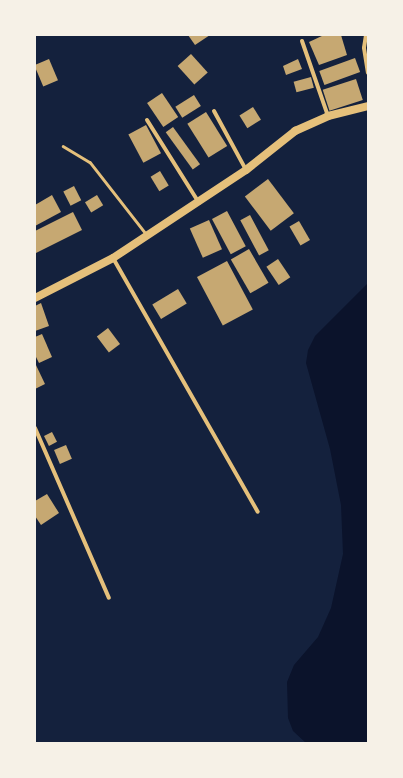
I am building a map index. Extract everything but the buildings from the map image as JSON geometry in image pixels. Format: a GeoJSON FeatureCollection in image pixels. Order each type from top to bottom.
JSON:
{"type":"FeatureCollection","features":[{"type":"Feature","properties":{"kind":"main road"},"geometry":{"type":"LineString","coordinates":[[35,298],[113,258],[199,203],[246,170],[294,131],[328,116],[368,106]]}},
{"type":"Feature","properties":{"kind":"street"},"geometry":{"type":"LineString","coordinates":[[366,35],[364,48],[368,73]]}},
{"type":"Feature","properties":{"kind":"street"},"geometry":{"type":"LineString","coordinates":[[302,41],[328,116]]}},
{"type":"Feature","properties":{"kind":"street"},"geometry":{"type":"LineString","coordinates":[[214,111],[246,170]]}},
{"type":"Feature","properties":{"kind":"street"},"geometry":{"type":"LineString","coordinates":[[147,120],[199,203]]}},
{"type":"Feature","properties":{"kind":"street"},"geometry":{"type":"LineString","coordinates":[[113,258],[258,512]]}},
{"type":"Feature","properties":{"kind":"street"},"geometry":{"type":"LineString","coordinates":[[35,428],[109,598]]}},
{"type":"Feature","properties":{"kind":"lane"},"geometry":{"type":"LineString","coordinates":[[63,146],[90,162],[148,235]]}},
{"type":"Feature","properties":{"kind":"water"},"geometry":{"type":"Polygon","coordinates":[[[368,283],[368,743],[306,743],[293,731],[288,718],[287,682],[294,665],[318,637],[331,608],[343,554],[341,505],[330,449],[306,363],[308,350],[315,336],[368,283]]]}}]}
